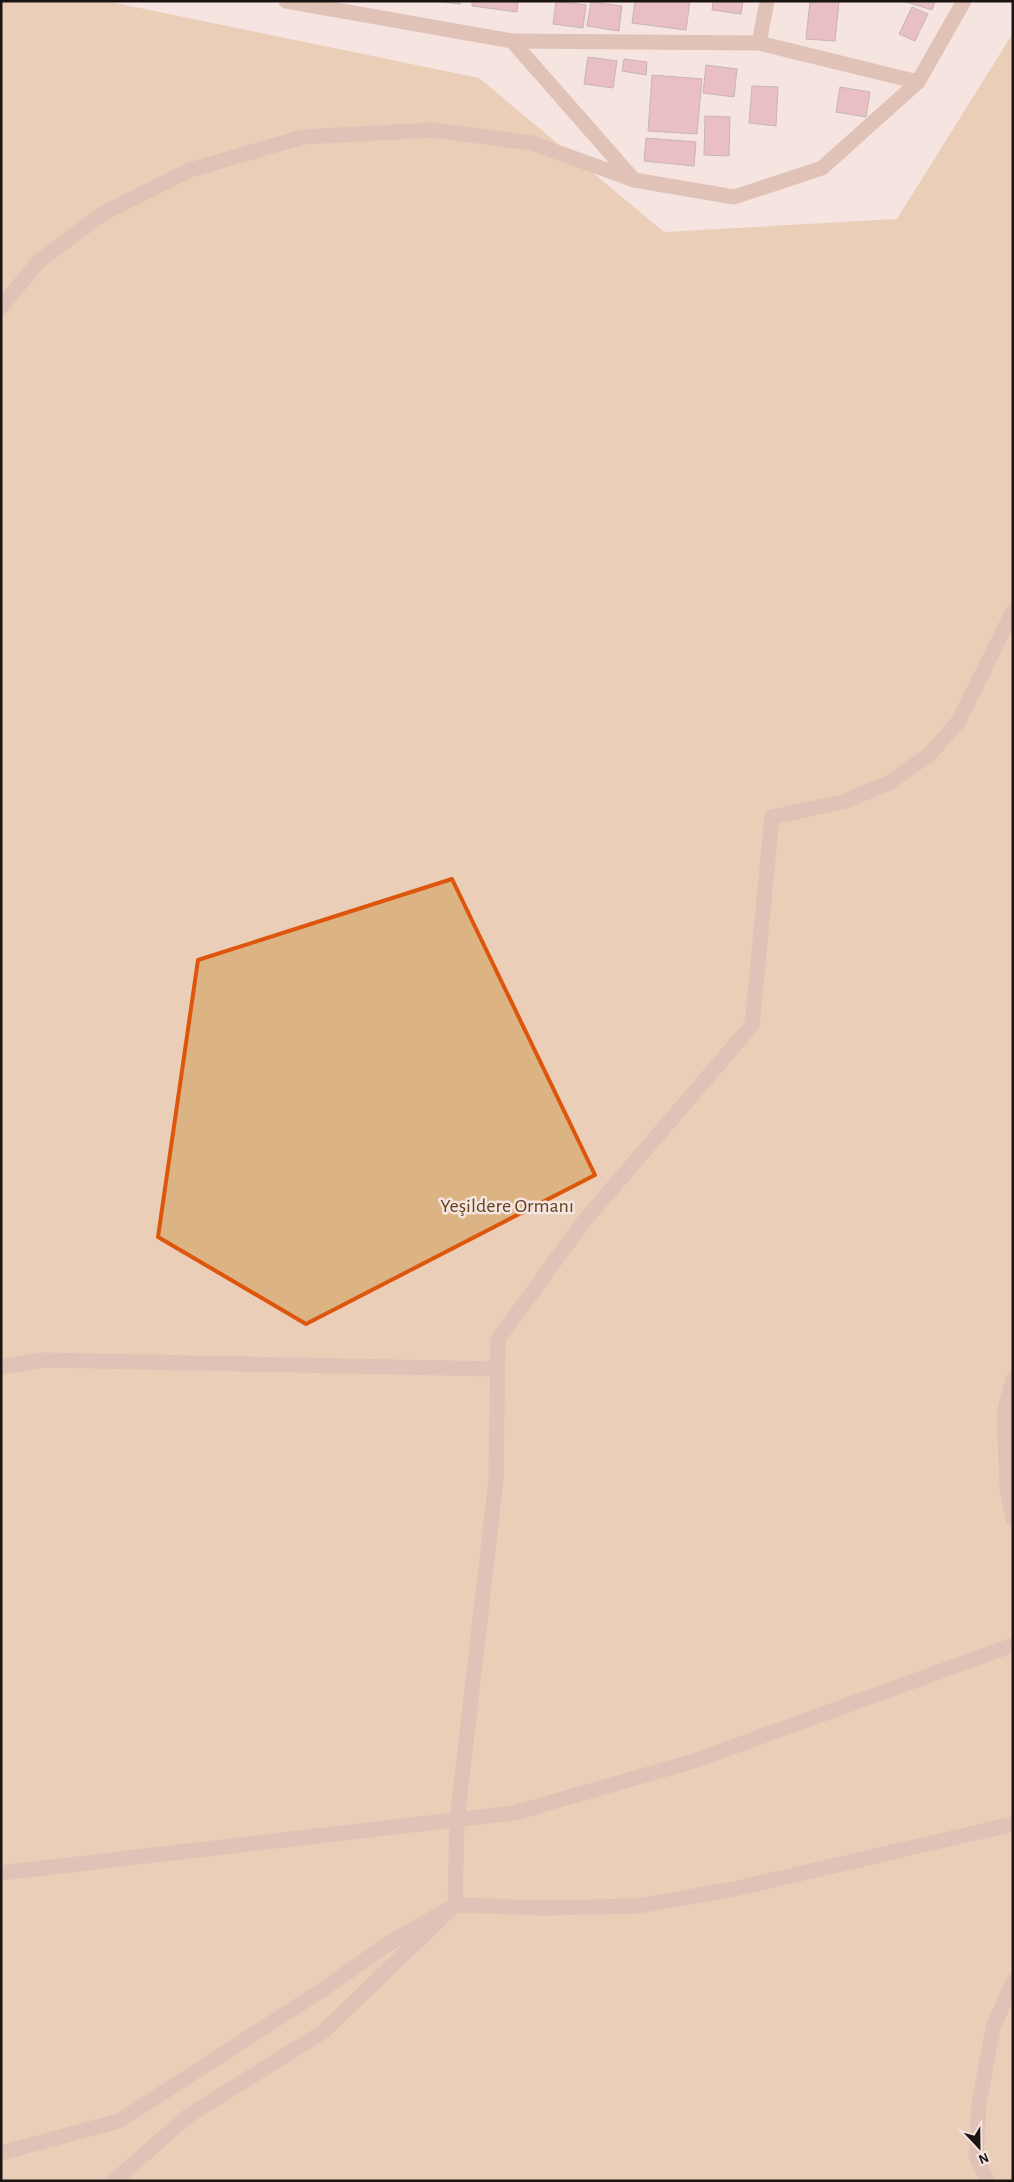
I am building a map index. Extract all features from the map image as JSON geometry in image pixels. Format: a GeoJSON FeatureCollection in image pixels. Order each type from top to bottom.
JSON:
{"type":"FeatureCollection","features":[{"type":"Feature","properties":{"kind":"street"},"geometry":{"type":"LineString","coordinates":[[286,1],[512,42],[760,43],[918,82]]}},
{"type":"Feature","properties":{"kind":"street"},"geometry":{"type":"LineString","coordinates":[[760,43],[766,1]]}},
{"type":"Feature","properties":{"kind":"street"},"geometry":{"type":"LineString","coordinates":[[1,307],[39,261],[104,213],[190,170],[303,137],[432,130],[532,143],[634,180],[734,197],[822,168],[918,82],[964,1]]}},
{"type":"Feature","properties":{"kind":"street"},"geometry":{"type":"LineString","coordinates":[[512,42],[634,180]]}},
{"type":"Feature","properties":{"kind":"street"},"geometry":{"type":"LineString","coordinates":[[114,2181],[188,2116],[322,2032],[454,1905],[457,1821],[496,1480],[498,1339],[585,1220],[752,1025],[772,817],[843,802],[889,783],[930,754],[958,722],[1013,611]]}},
{"type":"Feature","properties":{"kind":"street"},"geometry":{"type":"LineString","coordinates":[[1,1367],[44,1360],[498,1369]]}},
{"type":"Feature","properties":{"kind":"street"},"geometry":{"type":"LineString","coordinates":[[1013,1379],[1004,1413],[1007,1488],[1013,1519]]}},
{"type":"Feature","properties":{"kind":"street"},"geometry":{"type":"LineString","coordinates":[[1,1873],[514,1813],[694,1761],[1013,1645]]}},
{"type":"Feature","properties":{"kind":"street"},"geometry":{"type":"LineString","coordinates":[[1,2153],[119,2121],[388,1944],[454,1905],[544,1908],[638,1906],[734,1889],[1013,1824]]}},
{"type":"Feature","properties":{"kind":"street"},"geometry":{"type":"LineString","coordinates":[[987,2181],[976,2156],[979,2104],[993,2028],[1013,1981]]}},
{"type":"Feature","properties":{"kind":"highlighted area"},"geometry":{"type":"Polygon","coordinates":[[[452,879],[595,1175],[306,1324],[158,1237],[198,960],[452,879]]]}},
{"type":"Feature","properties":{"kind":"green space","name":"Yeşildere Ormanı"},"geometry":{"type":"Polygon","coordinates":[[[1,1],[106,1],[479,78],[664,232],[897,219],[1013,33],[1013,2181],[1,2181],[1,1]]]}},
{"type":"Feature","properties":{"kind":"building"},"geometry":{"type":"Polygon","coordinates":[[[434,1],[460,1],[460,4],[434,1]]]}},
{"type":"Feature","properties":{"kind":"building"},"geometry":{"type":"Polygon","coordinates":[[[472,1],[518,1],[517,12],[472,6],[472,1]]]}},
{"type":"Feature","properties":{"kind":"building"},"geometry":{"type":"Polygon","coordinates":[[[556,1],[586,5],[583,28],[553,24],[556,1]]]}},
{"type":"Feature","properties":{"kind":"building"},"geometry":{"type":"Polygon","coordinates":[[[635,1],[690,1],[686,30],[632,23],[635,1]]]}},
{"type":"Feature","properties":{"kind":"building"},"geometry":{"type":"Polygon","coordinates":[[[713,1],[743,1],[741,14],[712,10],[713,1]]]}},
{"type":"Feature","properties":{"kind":"building"},"geometry":{"type":"Polygon","coordinates":[[[810,1],[839,2],[835,41],[806,39],[810,1]]]}},
{"type":"Feature","properties":{"kind":"building"},"geometry":{"type":"Polygon","coordinates":[[[903,1],[935,1],[932,10],[903,1]]]}},
{"type":"Feature","properties":{"kind":"building"},"geometry":{"type":"Polygon","coordinates":[[[591,2],[622,6],[619,31],[587,26],[591,2]]]}},
{"type":"Feature","properties":{"kind":"building"},"geometry":{"type":"Polygon","coordinates":[[[912,7],[928,14],[915,41],[899,34],[912,7]]]}},
{"type":"Feature","properties":{"kind":"building"},"geometry":{"type":"Polygon","coordinates":[[[588,57],[617,61],[613,88],[584,84],[588,57]]]}},
{"type":"Feature","properties":{"kind":"building"},"geometry":{"type":"Polygon","coordinates":[[[624,59],[647,62],[646,75],[622,71],[624,59]]]}},
{"type":"Feature","properties":{"kind":"building"},"geometry":{"type":"Polygon","coordinates":[[[706,65],[737,69],[734,97],[703,93],[706,65]]]}},
{"type":"Feature","properties":{"kind":"building"},"geometry":{"type":"Polygon","coordinates":[[[652,75],[702,79],[697,134],[648,131],[652,75]]]}},
{"type":"Feature","properties":{"kind":"building"},"geometry":{"type":"Polygon","coordinates":[[[752,86],[778,87],[776,126],[749,123],[752,86]]]}},
{"type":"Feature","properties":{"kind":"building"},"geometry":{"type":"Polygon","coordinates":[[[840,87],[870,92],[866,117],[836,112],[840,87]]]}},
{"type":"Feature","properties":{"kind":"building"},"geometry":{"type":"Polygon","coordinates":[[[705,116],[730,117],[729,156],[704,155],[705,116]]]}},
{"type":"Feature","properties":{"kind":"building"},"geometry":{"type":"Polygon","coordinates":[[[646,138],[696,142],[694,166],[644,161],[646,138]]]}}]}
